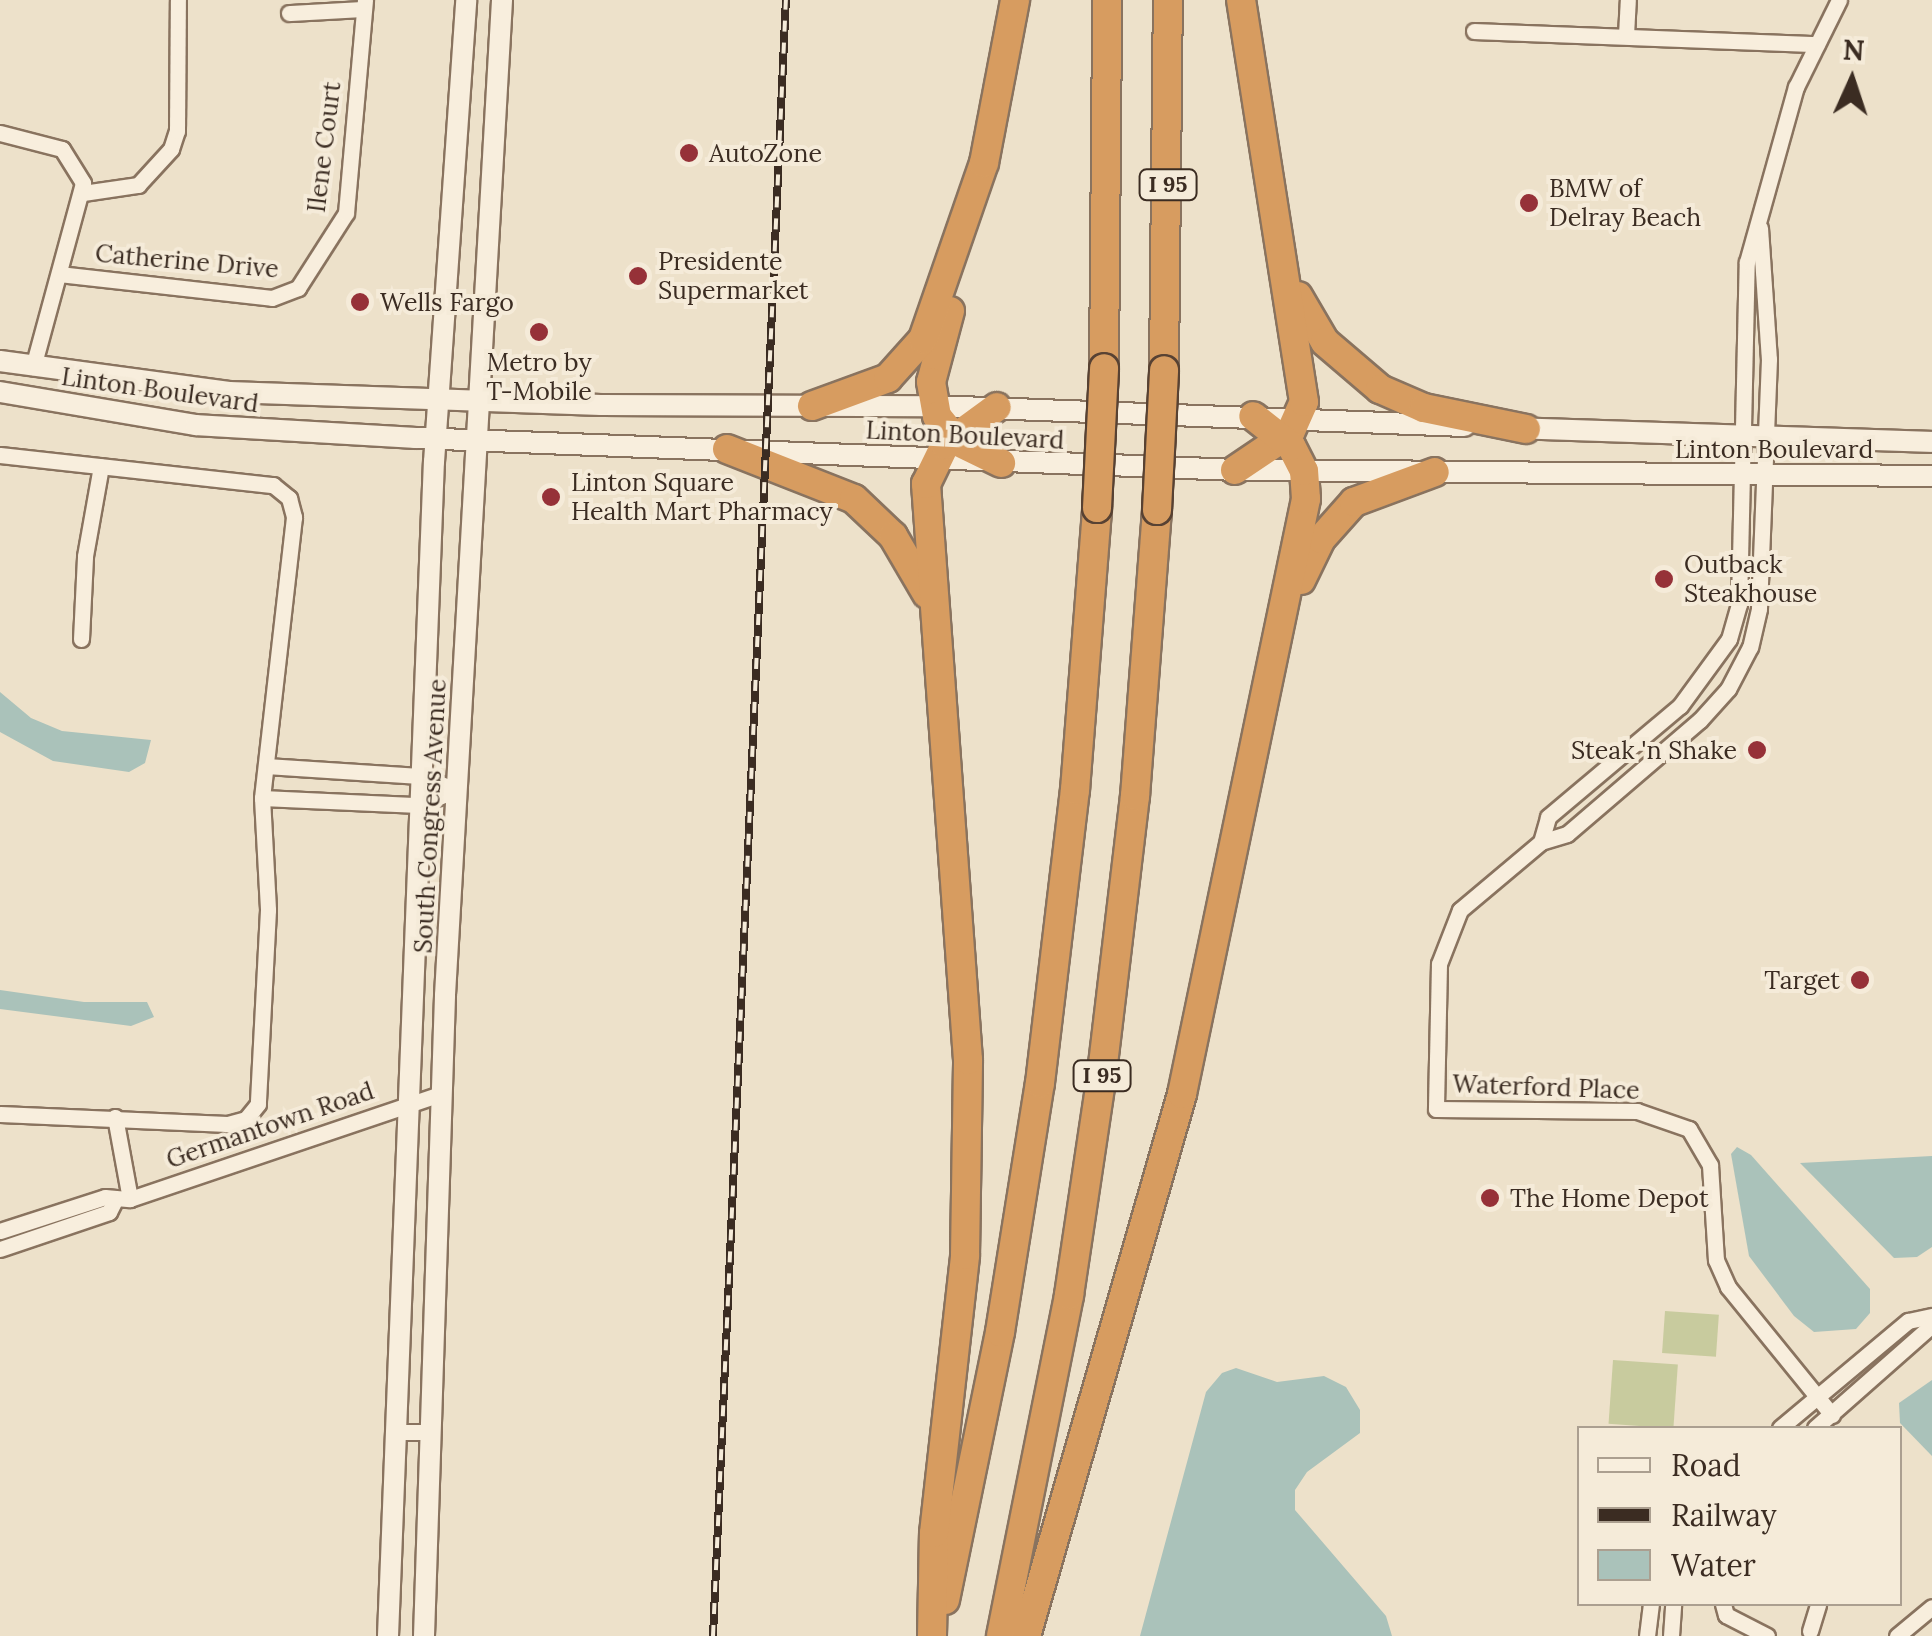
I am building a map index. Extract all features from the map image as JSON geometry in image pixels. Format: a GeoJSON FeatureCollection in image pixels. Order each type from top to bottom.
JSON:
{"type":"FeatureCollection","features":[{"type":"Feature","properties":{"kind":"highway"},"geometry":{"type":"LineString","coordinates":[[1001,463],[953,438],[934,406],[931,382],[1015,0]]}},
{"type":"Feature","properties":{"kind":"highway","name":"I 95"},"geometry":{"type":"LineString","coordinates":[[935,1636],[995,1360],[1040,1083],[1074,790],[1104,368],[1107,0]]}},
{"type":"Feature","properties":{"kind":"highway","name":"I 95"},"geometry":{"type":"LineString","coordinates":[[1001,1636],[1066,1312],[1101,1082],[1133,814],[1164,370],[1168,0]]}},
{"type":"Feature","properties":{"kind":"highway"},"geometry":{"type":"LineString","coordinates":[[1026,1636],[1166,1159],[1307,491],[1292,428],[1303,378],[1241,0]]}},
{"type":"Feature","properties":{"kind":"highway"},"geometry":{"type":"LineString","coordinates":[[812,406],[870,388],[910,358],[929,326],[965,226]]}},
{"type":"Feature","properties":{"kind":"highway"},"geometry":{"type":"LineString","coordinates":[[1286,267],[1326,342],[1368,382],[1416,406],[1526,429]]}},
{"type":"Feature","properties":{"kind":"highway"},"geometry":{"type":"LineString","coordinates":[[935,1636],[934,1532],[958,1350],[969,1142],[964,962],[930,602],[926,484],[933,459],[953,438],[997,407]]}},
{"type":"Feature","properties":{"kind":"highway"},"geometry":{"type":"LineString","coordinates":[[1253,416],[1292,428]]}},
{"type":"Feature","properties":{"kind":"highway"},"geometry":{"type":"LineString","coordinates":[[1235,470],[1292,428]]}},
{"type":"Feature","properties":{"kind":"highway"},"geometry":{"type":"LineString","coordinates":[[727,449],[816,479],[868,509],[904,550],[930,602]]}},
{"type":"Feature","properties":{"kind":"highway"},"geometry":{"type":"LineString","coordinates":[[1280,628],[1314,552],[1345,509],[1378,488],[1435,472]]}},
{"type":"Feature","properties":{"kind":"main road","name":"South Congress Avenue"},"geometry":{"type":"LineString","coordinates":[[388,1636],[435,438],[466,0]]}},
{"type":"Feature","properties":{"kind":"main road","name":"South Congress Avenue"},"geometry":{"type":"LineString","coordinates":[[424,1636],[440,1094],[476,402],[502,0]]}},
{"type":"Feature","properties":{"kind":"main road","name":"Linton Boulevard"},"geometry":{"type":"LineString","coordinates":[[0,361],[180,390],[476,402],[997,407],[1253,416]]}},
{"type":"Feature","properties":{"kind":"main road"},"geometry":{"type":"LineString","coordinates":[[0,389],[23,378],[33,367]]}},
{"type":"Feature","properties":{"kind":"main road","name":"Linton Boulevard"},"geometry":{"type":"LineString","coordinates":[[0,389],[196,425],[475,440],[1235,470],[1932,476]]}},
{"type":"Feature","properties":{"kind":"main road","name":"Linton Boulevard"},"geometry":{"type":"LineString","coordinates":[[1292,428],[1526,429],[1740,439],[1932,442]]}},
{"type":"Feature","properties":{"kind":"street"},"geometry":{"type":"LineString","coordinates":[[0,133],[62,150],[81,173],[82,194],[129,189],[161,166],[177,130],[178,0]]}},
{"type":"Feature","properties":{"kind":"street"},"geometry":{"type":"LineString","coordinates":[[1626,35],[1628,0]]}},
{"type":"Feature","properties":{"kind":"street"},"geometry":{"type":"LineString","coordinates":[[1760,228],[1775,153],[1817,44],[1839,0]]}},
{"type":"Feature","properties":{"kind":"street","name":"Ilene Court"},"geometry":{"type":"LineString","coordinates":[[289,13],[365,4],[346,213],[304,280]]}},
{"type":"Feature","properties":{"kind":"street"},"geometry":{"type":"LineString","coordinates":[[1474,31],[1817,44]]}},
{"type":"Feature","properties":{"kind":"street","name":"Catherine Drive"},"geometry":{"type":"LineString","coordinates":[[33,367],[82,194]]}},
{"type":"Feature","properties":{"kind":"street","name":"Waterford Place"},"geometry":{"type":"LineString","coordinates":[[1541,842],[1548,817],[1680,706],[1729,639],[1738,604],[1743,283],[1760,228]]}},
{"type":"Feature","properties":{"kind":"street","name":"Waterford Place"},"geometry":{"type":"LineString","coordinates":[[1760,228],[1767,268],[1765,439],[1759,609],[1750,647],[1728,689],[1568,834],[1541,842],[1477,892],[1448,936],[1439,964],[1436,1109],[1637,1111],[1688,1129],[1710,1165],[1716,1260],[1728,1287],[1832,1414]]}},
{"type":"Feature","properties":{"kind":"street","name":"Catherine Drive"},"geometry":{"type":"LineString","coordinates":[[59,274],[272,298],[291,294],[304,280]]}},
{"type":"Feature","properties":{"kind":"street"},"geometry":{"type":"LineString","coordinates":[[0,455],[264,484],[289,498],[293,542],[262,798],[268,910],[258,1104],[246,1119],[227,1124],[0,1114]]}},
{"type":"Feature","properties":{"kind":"street"},"geometry":{"type":"LineString","coordinates":[[81,639],[85,556],[101,466]]}},
{"type":"Feature","properties":{"kind":"street"},"geometry":{"type":"LineString","coordinates":[[266,766],[420,776],[456,790]]}},
{"type":"Feature","properties":{"kind":"street"},"geometry":{"type":"LineString","coordinates":[[262,798],[419,806],[456,790]]}},
{"type":"Feature","properties":{"kind":"street","name":"Germantown Road"},"geometry":{"type":"LineString","coordinates":[[0,1249],[109,1212],[122,1200],[440,1094]]}},
{"type":"Feature","properties":{"kind":"street"},"geometry":{"type":"LineString","coordinates":[[115,1118],[122,1200]]}},
{"type":"Feature","properties":{"kind":"street","name":"Germantown Road"},"geometry":{"type":"LineString","coordinates":[[0,1231],[104,1197],[122,1200]]}},
{"type":"Feature","properties":{"kind":"street"},"geometry":{"type":"LineString","coordinates":[[18,1243],[18,1232],[71,1208]]}},
{"type":"Feature","properties":{"kind":"street"},"geometry":{"type":"LineString","coordinates":[[1782,1426],[1908,1322],[1932,1316]]}},
{"type":"Feature","properties":{"kind":"street"},"geometry":{"type":"LineString","coordinates":[[1817,1426],[1932,1324]]}},
{"type":"Feature","properties":{"kind":"street"},"geometry":{"type":"LineString","coordinates":[[397,1432],[429,1432]]}},
{"type":"Feature","properties":{"kind":"street"},"geometry":{"type":"LineString","coordinates":[[1647,1636],[1651,1606]]}},
{"type":"Feature","properties":{"kind":"street"},"geometry":{"type":"LineString","coordinates":[[1671,1636],[1673,1606]]}},
{"type":"Feature","properties":{"kind":"street"},"geometry":{"type":"LineString","coordinates":[[1724,1606],[1726,1615],[1768,1636]]}},
{"type":"Feature","properties":{"kind":"street"},"geometry":{"type":"LineString","coordinates":[[1810,1634],[1817,1606]]}},
{"type":"Feature","properties":{"kind":"street"},"geometry":{"type":"LineString","coordinates":[[1897,1636],[1932,1607]]}},
{"type":"Feature","properties":{"kind":"green space"},"geometry":{"type":"Polygon","coordinates":[[[1665,1311],[1719,1315],[1716,1357],[1662,1353],[1665,1311]]]}},
{"type":"Feature","properties":{"kind":"green space"},"geometry":{"type":"Polygon","coordinates":[[[1613,1360],[1678,1365],[1674,1426],[1609,1424],[1613,1360]]]}},
{"type":"Feature","properties":{"kind":"water"},"geometry":{"type":"Polygon","coordinates":[[[0,692],[31,718],[62,731],[151,740],[145,763],[129,772],[53,761],[0,732],[0,692]]]}},
{"type":"Feature","properties":{"kind":"water"},"geometry":{"type":"Polygon","coordinates":[[[0,990],[84,1002],[147,1002],[154,1017],[131,1026],[0,1009],[0,990]]]}},
{"type":"Feature","properties":{"kind":"water"},"geometry":{"type":"Polygon","coordinates":[[[1737,1147],[1751,1155],[1870,1289],[1870,1313],[1856,1329],[1814,1332],[1794,1316],[1749,1256],[1731,1154],[1737,1147]]]}},
{"type":"Feature","properties":{"kind":"water"},"geometry":{"type":"Polygon","coordinates":[[[1932,1156],[1932,1247],[1917,1257],[1894,1258],[1800,1163],[1932,1156]]]}},
{"type":"Feature","properties":{"kind":"water"},"geometry":{"type":"Polygon","coordinates":[[[1236,1368],[1277,1382],[1324,1376],[1346,1387],[1360,1410],[1360,1433],[1307,1472],[1295,1490],[1295,1510],[1386,1616],[1392,1636],[1140,1636],[1206,1392],[1222,1373],[1236,1368]]]}},
{"type":"Feature","properties":{"kind":"water"},"geometry":{"type":"Polygon","coordinates":[[[1932,1380],[1932,1456],[1900,1423],[1899,1403],[1932,1380]]]}},
{"type":"Feature","properties":{"kind":"railway"},"geometry":{"type":"LineString","coordinates":[[713,1636],[786,0]]}},
{"type":"Feature","properties":{"kind":"place","name":"AutoZone"},"geometry":{"type":"Point","coordinates":[689,153]}},
{"type":"Feature","properties":{"kind":"place","name":"BMW of Delray Beach"},"geometry":{"type":"Point","coordinates":[1529,203]}},
{"type":"Feature","properties":{"kind":"place","name":"Presidente Supermarket"},"geometry":{"type":"Point","coordinates":[638,276]}},
{"type":"Feature","properties":{"kind":"place","name":"Wells Fargo"},"geometry":{"type":"Point","coordinates":[360,302]}},
{"type":"Feature","properties":{"kind":"place","name":"Metro by T-Mobile"},"geometry":{"type":"Point","coordinates":[539,332]}},
{"type":"Feature","properties":{"kind":"place","name":"Linton Square Health Mart Pharmacy"},"geometry":{"type":"Point","coordinates":[551,497]}},
{"type":"Feature","properties":{"kind":"place","name":"Outback Steakhouse"},"geometry":{"type":"Point","coordinates":[1664,579]}},
{"type":"Feature","properties":{"kind":"place","name":"Steak 'n Shake"},"geometry":{"type":"Point","coordinates":[1757,750]}},
{"type":"Feature","properties":{"kind":"place","name":"Target"},"geometry":{"type":"Point","coordinates":[1860,980]}},
{"type":"Feature","properties":{"kind":"place","name":"The Home Depot"},"geometry":{"type":"Point","coordinates":[1490,1198]}}]}
